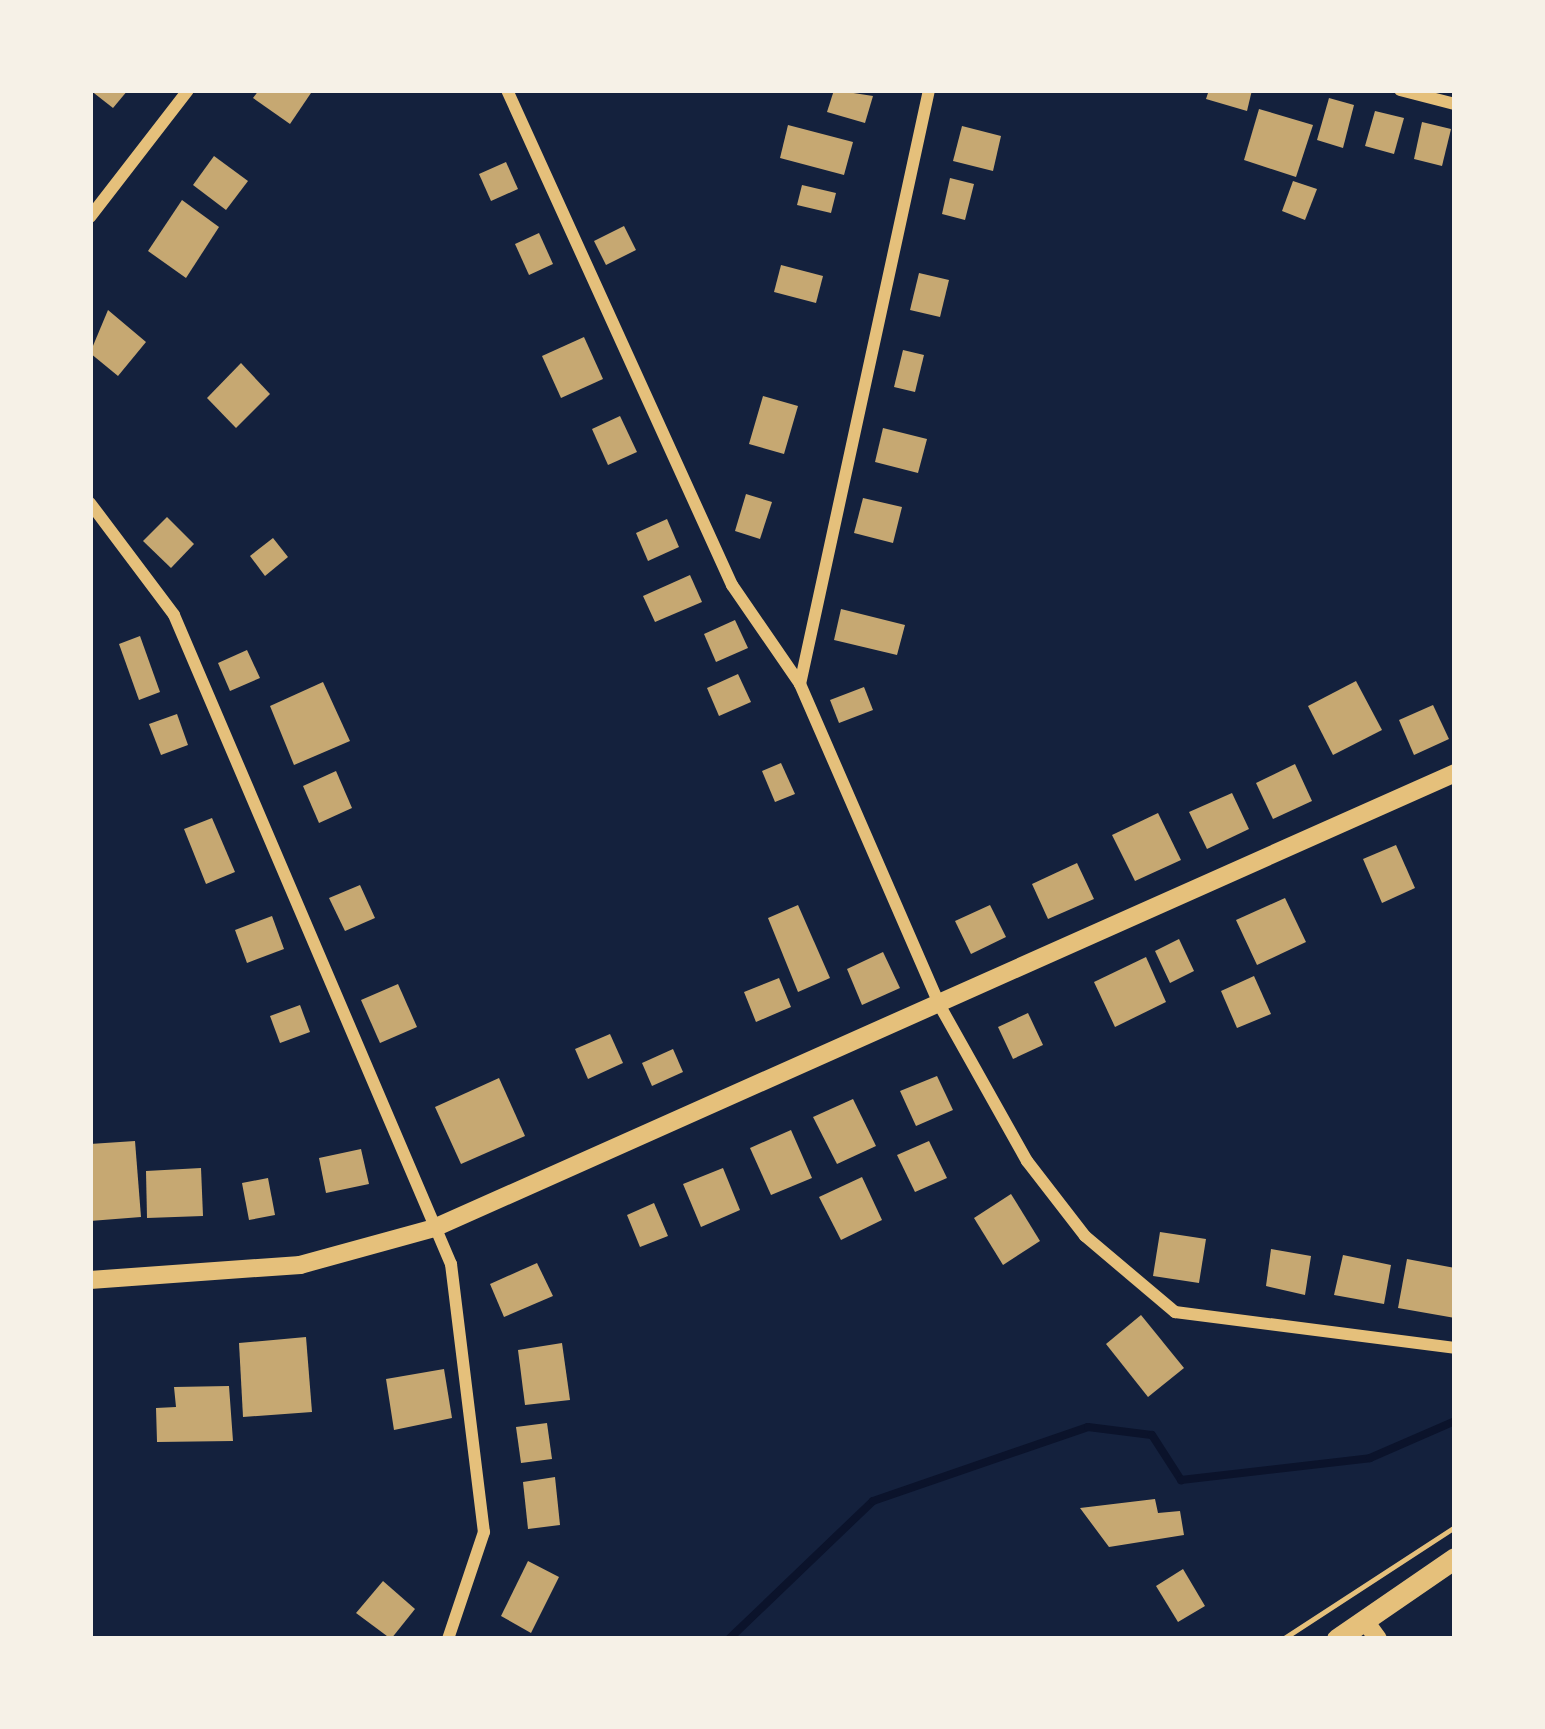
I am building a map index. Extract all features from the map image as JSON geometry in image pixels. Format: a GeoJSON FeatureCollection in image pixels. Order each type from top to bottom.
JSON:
{"type":"FeatureCollection","features":[{"type":"Feature","properties":{"kind":"main road"},"geometry":{"type":"LineString","coordinates":[[1336,1639],[1371,1630],[1455,1558]]}},
{"type":"Feature","properties":{"kind":"street"},"geometry":{"type":"LineString","coordinates":[[90,217],[188,90]]}},
{"type":"Feature","properties":{"kind":"street"},"geometry":{"type":"LineString","coordinates":[[507,90],[732,585],[800,683],[940,1006],[1027,1161],[1085,1236],[1175,1312],[1455,1348]]}},
{"type":"Feature","properties":{"kind":"street"},"geometry":{"type":"LineString","coordinates":[[800,683],[928,90]]}},
{"type":"Feature","properties":{"kind":"street"},"geometry":{"type":"LineString","coordinates":[[1400,90],[1455,104]]}},
{"type":"Feature","properties":{"kind":"street"},"geometry":{"type":"LineString","coordinates":[[90,502],[174,615],[434,1228],[465,1335],[484,1532],[448,1639]]}},
{"type":"Feature","properties":{"kind":"street"},"geometry":{"type":"LineString","coordinates":[[90,1280],[300,1264],[434,1228],[1455,773]]}},
{"type":"Feature","properties":{"kind":"path"},"geometry":{"type":"LineString","coordinates":[[1283,1639],[1455,1527]]}},
{"type":"Feature","properties":{"kind":"building"},"geometry":{"type":"Polygon","coordinates":[[[90,90],[128,90],[113,108],[90,90]]]}},
{"type":"Feature","properties":{"kind":"building"},"geometry":{"type":"Polygon","coordinates":[[[259,90],[313,90],[290,124],[253,98],[259,90]]]}},
{"type":"Feature","properties":{"kind":"building"},"geometry":{"type":"Polygon","coordinates":[[[834,90],[873,96],[865,123],[827,112],[834,90]]]}},
{"type":"Feature","properties":{"kind":"building"},"geometry":{"type":"Polygon","coordinates":[[[1209,90],[1252,90],[1247,111],[1206,99],[1209,90]]]}},
{"type":"Feature","properties":{"kind":"building"},"geometry":{"type":"Polygon","coordinates":[[[1329,98],[1354,105],[1343,148],[1317,140],[1329,98]]]}},
{"type":"Feature","properties":{"kind":"building"},"geometry":{"type":"Polygon","coordinates":[[[1259,109],[1313,125],[1296,177],[1244,160],[1259,109]]]}},
{"type":"Feature","properties":{"kind":"building"},"geometry":{"type":"Polygon","coordinates":[[[1375,111],[1404,118],[1394,154],[1365,146],[1375,111]]]}},
{"type":"Feature","properties":{"kind":"building"},"geometry":{"type":"Polygon","coordinates":[[[1422,122],[1451,129],[1442,166],[1414,159],[1422,122]]]}},
{"type":"Feature","properties":{"kind":"building"},"geometry":{"type":"Polygon","coordinates":[[[788,125],[853,142],[844,175],[780,158],[788,125]]]}},
{"type":"Feature","properties":{"kind":"building"},"geometry":{"type":"Polygon","coordinates":[[[962,126],[1001,136],[993,171],[953,161],[962,126]]]}},
{"type":"Feature","properties":{"kind":"building"},"geometry":{"type":"Polygon","coordinates":[[[214,156],[248,181],[226,210],[193,185],[214,156]]]}},
{"type":"Feature","properties":{"kind":"building"},"geometry":{"type":"Polygon","coordinates":[[[506,162],[518,189],[491,201],[479,174],[506,162]]]}},
{"type":"Feature","properties":{"kind":"building"},"geometry":{"type":"Polygon","coordinates":[[[950,178],[974,184],[965,220],[942,214],[950,178]]]}},
{"type":"Feature","properties":{"kind":"building"},"geometry":{"type":"Polygon","coordinates":[[[1293,181],[1317,189],[1305,220],[1282,211],[1293,181]]]}},
{"type":"Feature","properties":{"kind":"building"},"geometry":{"type":"Polygon","coordinates":[[[802,185],[836,193],[831,213],[797,205],[802,185]]]}},
{"type":"Feature","properties":{"kind":"building"},"geometry":{"type":"Polygon","coordinates":[[[182,200],[219,227],[186,278],[148,251],[182,200]]]}},
{"type":"Feature","properties":{"kind":"building"},"geometry":{"type":"Polygon","coordinates":[[[624,226],[636,250],[606,265],[594,241],[624,226]]]}},
{"type":"Feature","properties":{"kind":"building"},"geometry":{"type":"Polygon","coordinates":[[[539,233],[553,264],[529,275],[515,244],[539,233]]]}},
{"type":"Feature","properties":{"kind":"building"},"geometry":{"type":"Polygon","coordinates":[[[781,265],[823,276],[816,303],[774,292],[781,265]]]}},
{"type":"Feature","properties":{"kind":"building"},"geometry":{"type":"Polygon","coordinates":[[[919,273],[949,280],[940,317],[910,310],[919,273]]]}},
{"type":"Feature","properties":{"kind":"building"},"geometry":{"type":"Polygon","coordinates":[[[108,310],[146,342],[118,376],[90,353],[108,310]]]}},
{"type":"Feature","properties":{"kind":"building"},"geometry":{"type":"Polygon","coordinates":[[[584,337],[603,379],[561,398],[542,356],[584,337]]]}},
{"type":"Feature","properties":{"kind":"building"},"geometry":{"type":"Polygon","coordinates":[[[903,350],[924,355],[915,392],[894,387],[903,350]]]}},
{"type":"Feature","properties":{"kind":"building"},"geometry":{"type":"Polygon","coordinates":[[[241,363],[270,394],[236,428],[207,398],[241,363]]]}},
{"type":"Feature","properties":{"kind":"building"},"geometry":{"type":"Polygon","coordinates":[[[763,396],[798,406],[784,454],[749,444],[763,396]]]}},
{"type":"Feature","properties":{"kind":"building"},"geometry":{"type":"Polygon","coordinates":[[[620,416],[637,452],[608,465],[592,429],[620,416]]]}},
{"type":"Feature","properties":{"kind":"building"},"geometry":{"type":"Polygon","coordinates":[[[883,428],[927,439],[918,473],[875,462],[883,428]]]}},
{"type":"Feature","properties":{"kind":"building"},"geometry":{"type":"Polygon","coordinates":[[[746,494],[772,502],[760,539],[735,531],[746,494]]]}},
{"type":"Feature","properties":{"kind":"building"},"geometry":{"type":"Polygon","coordinates":[[[863,498],[902,507],[893,543],[854,533],[863,498]]]}},
{"type":"Feature","properties":{"kind":"building"},"geometry":{"type":"Polygon","coordinates":[[[167,517],[194,544],[171,568],[143,541],[167,517]]]}},
{"type":"Feature","properties":{"kind":"building"},"geometry":{"type":"Polygon","coordinates":[[[667,519],[679,547],[648,561],[636,533],[667,519]]]}},
{"type":"Feature","properties":{"kind":"building"},"geometry":{"type":"Polygon","coordinates":[[[273,538],[288,557],[265,576],[250,556],[273,538]]]}},
{"type":"Feature","properties":{"kind":"building"},"geometry":{"type":"Polygon","coordinates":[[[690,575],[702,602],[655,622],[643,596],[690,575]]]}},
{"type":"Feature","properties":{"kind":"building"},"geometry":{"type":"Polygon","coordinates":[[[841,609],[905,625],[897,655],[834,640],[841,609]]]}},
{"type":"Feature","properties":{"kind":"building"},"geometry":{"type":"Polygon","coordinates":[[[735,620],[748,648],[716,662],[704,634],[735,620]]]}},
{"type":"Feature","properties":{"kind":"building"},"geometry":{"type":"Polygon","coordinates":[[[140,636],[160,692],[139,700],[119,644],[140,636]]]}},
{"type":"Feature","properties":{"kind":"building"},"geometry":{"type":"Polygon","coordinates":[[[247,650],[260,678],[230,691],[218,663],[247,650]]]}},
{"type":"Feature","properties":{"kind":"building"},"geometry":{"type":"Polygon","coordinates":[[[738,674],[751,702],[719,716],[707,688],[738,674]]]}},
{"type":"Feature","properties":{"kind":"building"},"geometry":{"type":"Polygon","coordinates":[[[1356,681],[1382,730],[1333,755],[1308,706],[1356,681]]]}},
{"type":"Feature","properties":{"kind":"building"},"geometry":{"type":"Polygon","coordinates":[[[323,682],[350,741],[294,765],[270,706],[323,682]]]}},
{"type":"Feature","properties":{"kind":"building"},"geometry":{"type":"Polygon","coordinates":[[[864,687],[873,710],[839,723],[830,700],[864,687]]]}},
{"type":"Feature","properties":{"kind":"building"},"geometry":{"type":"Polygon","coordinates":[[[1433,705],[1449,739],[1414,755],[1399,720],[1433,705]]]}},
{"type":"Feature","properties":{"kind":"building"},"geometry":{"type":"Polygon","coordinates":[[[177,714],[188,745],[161,755],[149,724],[177,714]]]}},
{"type":"Feature","properties":{"kind":"building"},"geometry":{"type":"Polygon","coordinates":[[[781,763],[795,794],[775,802],[762,771],[781,763]]]}},
{"type":"Feature","properties":{"kind":"building"},"geometry":{"type":"Polygon","coordinates":[[[1295,764],[1312,801],[1273,819],[1256,783],[1295,764]]]}},
{"type":"Feature","properties":{"kind":"building"},"geometry":{"type":"Polygon","coordinates":[[[336,771],[352,808],[319,823],[303,786],[336,771]]]}},
{"type":"Feature","properties":{"kind":"building"},"geometry":{"type":"Polygon","coordinates":[[[1232,793],[1249,829],[1207,849],[1189,812],[1232,793]]]}},
{"type":"Feature","properties":{"kind":"building"},"geometry":{"type":"Polygon","coordinates":[[[1158,813],[1181,860],[1135,881],[1112,835],[1158,813]]]}},
{"type":"Feature","properties":{"kind":"building"},"geometry":{"type":"Polygon","coordinates":[[[212,818],[235,872],[206,884],[184,829],[212,818]]]}},
{"type":"Feature","properties":{"kind":"building"},"geometry":{"type":"Polygon","coordinates":[[[1396,845],[1415,888],[1382,903],[1363,859],[1396,845]]]}},
{"type":"Feature","properties":{"kind":"building"},"geometry":{"type":"Polygon","coordinates":[[[1077,863],[1094,899],[1048,919],[1032,884],[1077,863]]]}},
{"type":"Feature","properties":{"kind":"building"},"geometry":{"type":"Polygon","coordinates":[[[360,885],[375,918],[345,931],[329,898],[360,885]]]}},
{"type":"Feature","properties":{"kind":"building"},"geometry":{"type":"Polygon","coordinates":[[[1285,898],[1306,942],[1257,965],[1236,920],[1285,898]]]}},
{"type":"Feature","properties":{"kind":"building"},"geometry":{"type":"Polygon","coordinates":[[[798,905],[830,978],[798,992],[768,918],[798,905]]]}},
{"type":"Feature","properties":{"kind":"building"},"geometry":{"type":"Polygon","coordinates":[[[990,905],[1006,937],[971,954],[955,921],[990,905]]]}},
{"type":"Feature","properties":{"kind":"building"},"geometry":{"type":"Polygon","coordinates":[[[272,916],[284,949],[247,963],[235,930],[272,916]]]}},
{"type":"Feature","properties":{"kind":"building"},"geometry":{"type":"Polygon","coordinates":[[[1179,939],[1194,971],[1170,983],[1155,951],[1179,939]]]}},
{"type":"Feature","properties":{"kind":"building"},"geometry":{"type":"Polygon","coordinates":[[[883,952],[900,988],[862,1005],[847,969],[883,952]]]}},
{"type":"Feature","properties":{"kind":"building"},"geometry":{"type":"Polygon","coordinates":[[[1146,957],[1166,1002],[1115,1027],[1094,982],[1146,957]]]}},
{"type":"Feature","properties":{"kind":"building"},"geometry":{"type":"Polygon","coordinates":[[[1254,976],[1271,1014],[1237,1028],[1221,991],[1254,976]]]}},
{"type":"Feature","properties":{"kind":"building"},"geometry":{"type":"Polygon","coordinates":[[[779,978],[791,1007],[756,1022],[744,992],[779,978]]]}},
{"type":"Feature","properties":{"kind":"building"},"geometry":{"type":"Polygon","coordinates":[[[398,984],[417,1027],[380,1043],[361,1000],[398,984]]]}},
{"type":"Feature","properties":{"kind":"building"},"geometry":{"type":"Polygon","coordinates":[[[300,1005],[310,1032],[280,1043],[270,1016],[300,1005]]]}},
{"type":"Feature","properties":{"kind":"building"},"geometry":{"type":"Polygon","coordinates":[[[1028,1013],[1043,1045],[1013,1059],[998,1027],[1028,1013]]]}},
{"type":"Feature","properties":{"kind":"building"},"geometry":{"type":"Polygon","coordinates":[[[610,1034],[623,1063],[588,1079],[575,1049],[610,1034]]]}},
{"type":"Feature","properties":{"kind":"building"},"geometry":{"type":"Polygon","coordinates":[[[673,1049],[683,1072],[652,1086],[642,1063],[673,1049]]]}},
{"type":"Feature","properties":{"kind":"building"},"geometry":{"type":"Polygon","coordinates":[[[937,1076],[953,1110],[916,1126],[900,1091],[937,1076]]]}},
{"type":"Feature","properties":{"kind":"building"},"geometry":{"type":"Polygon","coordinates":[[[499,1078],[525,1136],[461,1164],[435,1107],[499,1078]]]}},
{"type":"Feature","properties":{"kind":"building"},"geometry":{"type":"Polygon","coordinates":[[[853,1099],[876,1146],[837,1164],[813,1117],[853,1099]]]}},
{"type":"Feature","properties":{"kind":"building"},"geometry":{"type":"Polygon","coordinates":[[[791,1130],[812,1178],[771,1195],[750,1148],[791,1130]]]}},
{"type":"Feature","properties":{"kind":"building"},"geometry":{"type":"Polygon","coordinates":[[[135,1141],[141,1217],[90,1221],[90,1144],[135,1141]]]}},
{"type":"Feature","properties":{"kind":"building"},"geometry":{"type":"Polygon","coordinates":[[[929,1141],[947,1178],[915,1192],[897,1155],[929,1141]]]}},
{"type":"Feature","properties":{"kind":"building"},"geometry":{"type":"Polygon","coordinates":[[[361,1149],[369,1184],[326,1193],[319,1158],[361,1149]]]}},
{"type":"Feature","properties":{"kind":"building"},"geometry":{"type":"Polygon","coordinates":[[[201,1168],[203,1216],[147,1218],[146,1171],[201,1168]]]}},
{"type":"Feature","properties":{"kind":"building"},"geometry":{"type":"Polygon","coordinates":[[[723,1168],[740,1210],[701,1227],[683,1184],[723,1168]]]}},
{"type":"Feature","properties":{"kind":"building"},"geometry":{"type":"Polygon","coordinates":[[[862,1177],[882,1220],[841,1240],[819,1197],[862,1177]]]}},
{"type":"Feature","properties":{"kind":"building"},"geometry":{"type":"Polygon","coordinates":[[[268,1178],[275,1215],[249,1220],[242,1183],[268,1178]]]}},
{"type":"Feature","properties":{"kind":"building"},"geometry":{"type":"Polygon","coordinates":[[[1011,1194],[1040,1241],[1003,1265],[974,1218],[1011,1194]]]}},
{"type":"Feature","properties":{"kind":"building"},"geometry":{"type":"Polygon","coordinates":[[[654,1203],[668,1236],[640,1247],[627,1215],[654,1203]]]}},
{"type":"Feature","properties":{"kind":"building"},"geometry":{"type":"Polygon","coordinates":[[[1160,1232],[1206,1239],[1199,1283],[1153,1276],[1160,1232]]]}},
{"type":"Feature","properties":{"kind":"building"},"geometry":{"type":"Polygon","coordinates":[[[1271,1249],[1311,1256],[1305,1295],[1266,1286],[1271,1249]]]}},
{"type":"Feature","properties":{"kind":"building"},"geometry":{"type":"Polygon","coordinates":[[[1343,1255],[1391,1265],[1384,1304],[1334,1295],[1343,1255]]]}},
{"type":"Feature","properties":{"kind":"building"},"geometry":{"type":"Polygon","coordinates":[[[1407,1259],[1455,1268],[1455,1318],[1398,1308],[1407,1259]]]}},
{"type":"Feature","properties":{"kind":"building"},"geometry":{"type":"Polygon","coordinates":[[[537,1263],[553,1296],[504,1317],[490,1284],[537,1263]]]}},
{"type":"Feature","properties":{"kind":"building"},"geometry":{"type":"Polygon","coordinates":[[[1141,1315],[1184,1368],[1148,1397],[1106,1344],[1141,1315]]]}},
{"type":"Feature","properties":{"kind":"building"},"geometry":{"type":"Polygon","coordinates":[[[306,1337],[312,1412],[243,1417],[239,1343],[306,1337]]]}},
{"type":"Feature","properties":{"kind":"building"},"geometry":{"type":"Polygon","coordinates":[[[562,1343],[570,1400],[525,1405],[518,1350],[562,1343]]]}},
{"type":"Feature","properties":{"kind":"building"},"geometry":{"type":"Polygon","coordinates":[[[444,1369],[452,1418],[394,1430],[386,1379],[444,1369]]]}},
{"type":"Feature","properties":{"kind":"building"},"geometry":{"type":"Polygon","coordinates":[[[229,1386],[233,1441],[157,1442],[156,1408],[176,1407],[174,1387],[229,1386]]]}},
{"type":"Feature","properties":{"kind":"building"},"geometry":{"type":"Polygon","coordinates":[[[547,1423],[552,1459],[521,1463],[516,1427],[547,1423]]]}},
{"type":"Feature","properties":{"kind":"building"},"geometry":{"type":"Polygon","coordinates":[[[555,1477],[560,1525],[528,1529],[523,1482],[555,1477]]]}},
{"type":"Feature","properties":{"kind":"building"},"geometry":{"type":"Polygon","coordinates":[[[1155,1499],[1158,1513],[1180,1511],[1184,1535],[1109,1547],[1080,1508],[1155,1499]]]}},
{"type":"Feature","properties":{"kind":"building"},"geometry":{"type":"Polygon","coordinates":[[[528,1561],[559,1577],[531,1633],[501,1616],[528,1561]]]}},
{"type":"Feature","properties":{"kind":"building"},"geometry":{"type":"Polygon","coordinates":[[[1183,1569],[1205,1606],[1178,1622],[1156,1586],[1183,1569]]]}},
{"type":"Feature","properties":{"kind":"building"},"geometry":{"type":"Polygon","coordinates":[[[383,1581],[415,1609],[391,1639],[356,1613],[383,1581]]]}},
{"type":"Feature","properties":{"kind":"waterway"},"geometry":{"type":"LineString","coordinates":[[729,1639],[873,1501],[1088,1427],[1152,1435],[1181,1480],[1370,1458],[1455,1421]]}}]}
